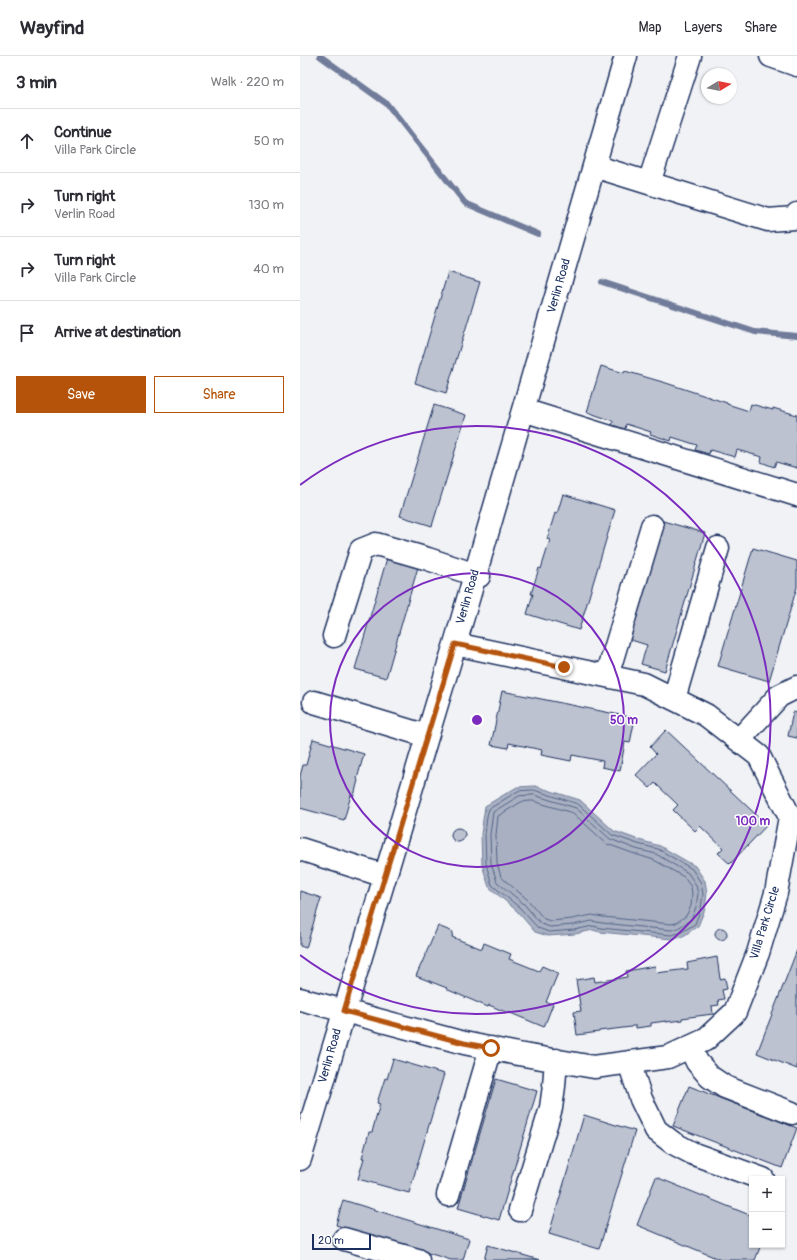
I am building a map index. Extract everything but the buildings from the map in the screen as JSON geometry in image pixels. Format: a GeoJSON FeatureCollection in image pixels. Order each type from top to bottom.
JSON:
{"type":"FeatureCollection","features":[{"type":"Feature","properties":{"kind":"street","name":"Verlin Road"},"geometry":{"type":"LineString","coordinates":[[300,1159],[427,736],[477,576],[523,410],[626,56]]}},
{"type":"Feature","properties":{"kind":"street"},"geometry":{"type":"LineString","coordinates":[[649,183],[690,56]]}},
{"type":"Feature","properties":{"kind":"street"},"geometry":{"type":"LineString","coordinates":[[771,56],[797,65]]}},
{"type":"Feature","properties":{"kind":"street"},"geometry":{"type":"LineString","coordinates":[[594,166],[768,220],[794,218],[797,214]]}},
{"type":"Feature","properties":{"kind":"street"},"geometry":{"type":"LineString","coordinates":[[523,410],[797,496]]}},
{"type":"Feature","properties":{"kind":"street"},"geometry":{"type":"LineString","coordinates":[[607,676],[652,526]]}},
{"type":"Feature","properties":{"kind":"street"},"geometry":{"type":"LineString","coordinates":[[334,636],[361,550],[376,544],[428,559],[477,576]]}},
{"type":"Feature","properties":{"kind":"street"},"geometry":{"type":"LineString","coordinates":[[674,699],[718,548]]}},
{"type":"Feature","properties":{"kind":"street","name":"Villa Park Circle"},"geometry":{"type":"LineString","coordinates":[[300,999],[464,1043],[594,1066],[668,1057],[705,1040],[735,1012],[758,953],[776,893],[790,817],[759,756],[706,715],[644,684],[455,644]]}},
{"type":"Feature","properties":{"kind":"street"},"geometry":{"type":"LineString","coordinates":[[739,740],[779,696],[797,687]]}},
{"type":"Feature","properties":{"kind":"street"},"geometry":{"type":"LineString","coordinates":[[314,702],[427,736]]}},
{"type":"Feature","properties":{"kind":"street"},"geometry":{"type":"LineString","coordinates":[[300,848],[385,876]]}},
{"type":"Feature","properties":{"kind":"street"},"geometry":{"type":"LineString","coordinates":[[690,1047],[697,1062],[710,1077],[725,1087],[792,1113]]}},
{"type":"Feature","properties":{"kind":"street"},"geometry":{"type":"LineString","coordinates":[[448,1195],[491,1048]]}},
{"type":"Feature","properties":{"kind":"street"},"geometry":{"type":"LineString","coordinates":[[520,1210],[551,1108],[556,1060]]}},
{"type":"Feature","properties":{"kind":"street"},"geometry":{"type":"LineString","coordinates":[[629,1062],[641,1099],[656,1130],[673,1143],[694,1154],[755,1176]]}},
{"type":"Feature","properties":{"kind":"street"},"geometry":{"type":"LineString","coordinates":[[344,1239],[418,1260]]}},
{"type":"Feature","properties":{"kind":"water"},"geometry":{"type":"Polygon","coordinates":[[[535,786],[580,800],[614,831],[660,846],[695,866],[705,881],[707,893],[705,909],[698,926],[682,937],[672,939],[593,930],[575,934],[548,936],[535,932],[517,911],[489,887],[482,865],[481,834],[485,806],[517,787],[535,786]]]}},
{"type":"Feature","properties":{"kind":"waterway"},"geometry":{"type":"LineString","coordinates":[[320,56],[387,104],[465,203],[538,234]]}},
{"type":"Feature","properties":{"kind":"waterway"},"geometry":{"type":"LineString","coordinates":[[602,282],[755,332],[797,336]]}},
{"type":"Feature","properties":{"kind":"route"},"geometry":{"type":"LineString","coordinates":[[491,1048],[464,1043],[390,1022],[344,1011],[455,644],[564,667]]}}]}
